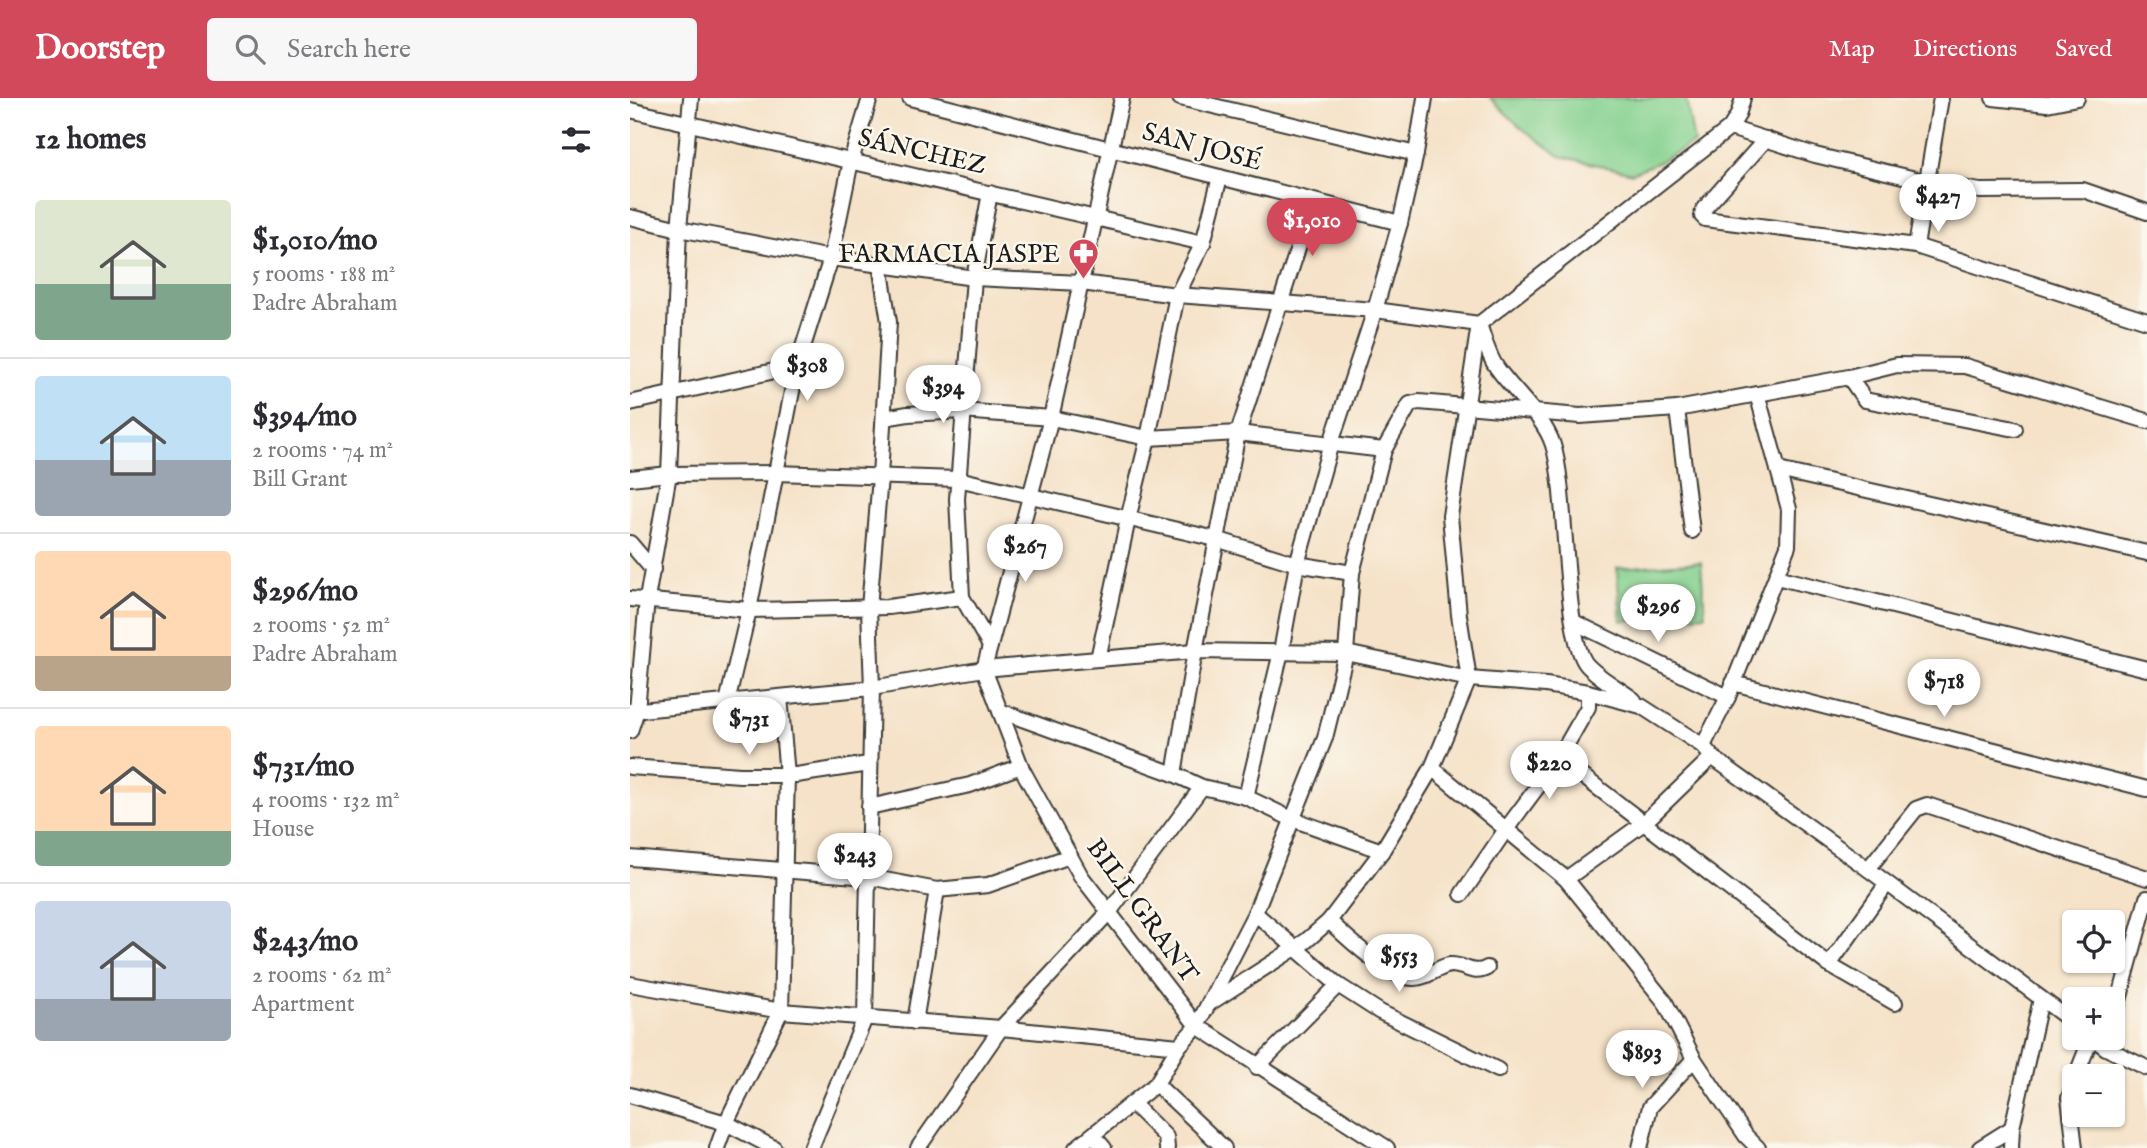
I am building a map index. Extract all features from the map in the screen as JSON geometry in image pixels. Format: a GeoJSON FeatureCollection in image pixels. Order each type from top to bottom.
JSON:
{"type":"FeatureCollection","features":[{"type":"Feature","properties":{"kind":"street"},"geometry":{"type":"LineString","coordinates":[[630,731],[641,673],[647,599],[669,474],[679,229],[691,98]]}},
{"type":"Feature","properties":{"kind":"street"},"geometry":{"type":"LineString","coordinates":[[727,702],[749,610],[797,366],[831,258],[851,161],[870,98]]}},
{"type":"Feature","properties":{"kind":"street","name":"SAN JOSÉ"},"geometry":{"type":"LineString","coordinates":[[910,98],[1400,223]]}},
{"type":"Feature","properties":{"kind":"street"},"geometry":{"type":"LineString","coordinates":[[984,669],[1051,418],[1122,98]]}},
{"type":"Feature","properties":{"kind":"street"},"geometry":{"type":"LineString","coordinates":[[1180,98],[1416,154]]}},
{"type":"Feature","properties":{"kind":"street"},"geometry":{"type":"LineString","coordinates":[[1245,797],[1281,652],[1297,564],[1331,443],[1375,310],[1400,223],[1416,154],[1425,98]]}},
{"type":"Feature","properties":{"kind":"street"},"geometry":{"type":"LineString","coordinates":[[1209,1004],[1297,947],[1329,921],[1382,850],[1432,768],[1469,679],[1459,615],[1450,516],[1479,324],[1730,128],[1738,115],[1743,98]]}},
{"type":"Feature","properties":{"kind":"street"},"geometry":{"type":"LineString","coordinates":[[1916,246],[1941,98]]}},
{"type":"Feature","properties":{"kind":"street"},"geometry":{"type":"LineString","coordinates":[[1993,98],[2047,104],[2077,98]]}},
{"type":"Feature","properties":{"kind":"street","name":"SÁNCHEZ"},"geometry":{"type":"LineString","coordinates":[[630,110],[1203,243]]}},
{"type":"Feature","properties":{"kind":"street"},"geometry":{"type":"LineString","coordinates":[[1730,128],[1815,155],[1928,182],[1980,191],[2083,190],[2147,212]]}},
{"type":"Feature","properties":{"kind":"street"},"geometry":{"type":"LineString","coordinates":[[1766,139],[1703,210],[1702,216],[1705,219],[1916,246],[2147,321]]}},
{"type":"Feature","properties":{"kind":"street"},"geometry":{"type":"LineString","coordinates":[[1098,659],[1177,295],[1203,243],[1220,177]]}},
{"type":"Feature","properties":{"kind":"street"},"geometry":{"type":"LineString","coordinates":[[990,193],[974,278],[957,499],[961,597],[990,646]]}},
{"type":"Feature","properties":{"kind":"street"},"geometry":{"type":"LineString","coordinates":[[1174,774],[1238,433],[1313,202]]}},
{"type":"Feature","properties":{"kind":"street"},"geometry":{"type":"LineString","coordinates":[[630,216],[679,229],[831,258],[974,278],[1081,283],[1177,295],[1375,310],[1479,324]]}},
{"type":"Feature","properties":{"kind":"street"},"geometry":{"type":"LineString","coordinates":[[811,1148],[865,1018],[872,688],[869,608],[890,322],[880,265]]}},
{"type":"Feature","properties":{"kind":"street"},"geometry":{"type":"LineString","coordinates":[[1479,324],[1495,365],[1534,412],[1553,443],[1561,485],[1576,637],[1586,664],[2062,1014]]}},
{"type":"Feature","properties":{"kind":"street"},"geometry":{"type":"LineString","coordinates":[[1076,1148],[1156,1084],[1179,1046],[1197,1026],[1255,913],[1325,738],[1346,653],[1352,573],[1384,450],[1410,404],[1419,402],[1580,416],[1677,409],[1849,377],[1896,365],[1965,366],[2147,421]]}},
{"type":"Feature","properties":{"kind":"street"},"geometry":{"type":"LineString","coordinates":[[630,403],[797,366]]}},
{"type":"Feature","properties":{"kind":"street"},"geometry":{"type":"LineString","coordinates":[[1849,377],[1865,400],[2015,429]]}},
{"type":"Feature","properties":{"kind":"street"},"geometry":{"type":"LineString","coordinates":[[1566,879],[1645,822],[1708,752],[1788,546],[1789,509],[1757,394]]}},
{"type":"Feature","properties":{"kind":"street"},"geometry":{"type":"LineString","coordinates":[[1677,409],[1692,531]]}},
{"type":"Feature","properties":{"kind":"street"},"geometry":{"type":"LineString","coordinates":[[884,418],[962,411],[1051,418],[1148,438],[1238,433],[1384,450]]}},
{"type":"Feature","properties":{"kind":"street"},"geometry":{"type":"LineString","coordinates":[[1778,470],[2147,553]]}},
{"type":"Feature","properties":{"kind":"street"},"geometry":{"type":"LineString","coordinates":[[630,478],[669,474],[775,473],[958,479],[1216,539],[1297,564],[1352,573]]}},
{"type":"Feature","properties":{"kind":"street"},"geometry":{"type":"LineString","coordinates":[[630,543],[653,570]]}},
{"type":"Feature","properties":{"kind":"street"},"geometry":{"type":"LineString","coordinates":[[1776,577],[2147,669]]}},
{"type":"Feature","properties":{"kind":"street"},"geometry":{"type":"LineString","coordinates":[[630,599],[749,610],[888,607],[961,597]]}},
{"type":"Feature","properties":{"kind":"street"},"geometry":{"type":"LineString","coordinates":[[1574,622],[1728,697]]}},
{"type":"Feature","properties":{"kind":"street"},"geometry":{"type":"LineString","coordinates":[[634,711],[872,688],[984,669],[1195,652],[1346,653],[1469,679],[1546,685],[1641,705]]}},
{"type":"Feature","properties":{"kind":"street"},"geometry":{"type":"LineString","coordinates":[[630,657],[641,673]]}},
{"type":"Feature","properties":{"kind":"street","name":"BILL GRANT"},"geometry":{"type":"LineString","coordinates":[[984,669],[1021,765],[1081,876],[1197,1026],[1387,1148]]}},
{"type":"Feature","properties":{"kind":"street"},"geometry":{"type":"LineString","coordinates":[[1733,683],[2147,789]]}},
{"type":"Feature","properties":{"kind":"street"},"geometry":{"type":"LineString","coordinates":[[1462,894],[1559,758],[1588,707],[1588,692]]}},
{"type":"Feature","properties":{"kind":"street"},"geometry":{"type":"LineString","coordinates":[[717,1148],[726,1123],[781,1011],[787,775],[780,697]]}},
{"type":"Feature","properties":{"kind":"street"},"geometry":{"type":"LineString","coordinates":[[1000,711],[1174,774],[1202,787],[1245,797],[1292,819],[1382,850]]}},
{"type":"Feature","properties":{"kind":"street"},"geometry":{"type":"LineString","coordinates":[[1559,758],[1829,965],[1895,1003]]}},
{"type":"Feature","properties":{"kind":"street"},"geometry":{"type":"LineString","coordinates":[[630,767],[740,775],[787,775],[869,764]]}},
{"type":"Feature","properties":{"kind":"street"},"geometry":{"type":"LineString","coordinates":[[869,807],[970,785],[1021,765]]}},
{"type":"Feature","properties":{"kind":"street"},"geometry":{"type":"LineString","coordinates":[[1432,768],[1566,879],[1665,1002],[1694,1059],[1746,1136],[1758,1148]]}},
{"type":"Feature","properties":{"kind":"street"},"geometry":{"type":"LineString","coordinates":[[918,1148],[1001,1028],[1110,911],[1202,787]]}},
{"type":"Feature","properties":{"kind":"street"},"geometry":{"type":"LineString","coordinates":[[1868,869],[1916,809],[1927,805],[2147,878]]}},
{"type":"Feature","properties":{"kind":"street"},"geometry":{"type":"LineString","coordinates":[[630,858],[869,877],[937,890],[988,885],[1070,856]]}},
{"type":"Feature","properties":{"kind":"street"},"geometry":{"type":"LineString","coordinates":[[1829,965],[1886,885]]}},
{"type":"Feature","properties":{"kind":"street"},"geometry":{"type":"LineString","coordinates":[[915,1022],[937,890]]}},
{"type":"Feature","properties":{"kind":"street"},"geometry":{"type":"LineString","coordinates":[[2123,987],[2147,898]]}},
{"type":"Feature","properties":{"kind":"street"},"geometry":{"type":"LineString","coordinates":[[1255,913],[1338,985],[1380,1012],[1498,1070]]}},
{"type":"Feature","properties":{"kind":"street"},"geometry":{"type":"LineString","coordinates":[[1329,921],[1361,951],[1406,978],[1425,976],[1448,965],[1473,971],[1487,968]]}},
{"type":"Feature","properties":{"kind":"street"},"geometry":{"type":"LineString","coordinates":[[630,984],[781,1011],[1001,1028],[1179,1046]]}},
{"type":"Feature","properties":{"kind":"street"},"geometry":{"type":"LineString","coordinates":[[1257,1067],[1338,985]]}},
{"type":"Feature","properties":{"kind":"street"},"geometry":{"type":"LineString","coordinates":[[2011,1148],[2012,1128],[2042,999]]}},
{"type":"Feature","properties":{"kind":"street"},"geometry":{"type":"LineString","coordinates":[[2119,1050],[2147,1068]]}},
{"type":"Feature","properties":{"kind":"street"},"geometry":{"type":"LineString","coordinates":[[1640,1148],[1650,1107],[1694,1059]]}},
{"type":"Feature","properties":{"kind":"street"},"geometry":{"type":"LineString","coordinates":[[1156,1084],[1224,1148]]}},
{"type":"Feature","properties":{"kind":"street"},"geometry":{"type":"LineString","coordinates":[[630,1095],[726,1123],[774,1148]]}},
{"type":"Feature","properties":{"kind":"street"},"geometry":{"type":"LineString","coordinates":[[1132,1102],[1166,1137],[1167,1148]]}},
{"type":"Feature","properties":{"kind":"street"},"geometry":{"type":"LineString","coordinates":[[2072,1127],[2075,1148]]}},
{"type":"Feature","properties":{"kind":"street"},"geometry":{"type":"LineString","coordinates":[[1980,1148],[2012,1128]]}},
{"type":"Feature","properties":{"kind":"street"},"geometry":{"type":"LineString","coordinates":[[1093,1135],[1104,1148]]}},
{"type":"Feature","properties":{"kind":"green space"},"geometry":{"type":"Polygon","coordinates":[[[1490,98],[1686,98],[1694,143],[1632,173],[1560,156],[1519,126],[1490,98]]]}},
{"type":"Feature","properties":{"kind":"green space"},"geometry":{"type":"Polygon","coordinates":[[[1701,562],[1705,615],[1621,621],[1617,568],[1701,562]]]}},
{"type":"Feature","properties":{"kind":"place","name":"FARMACIA JASPE"},"geometry":{"type":"Point","coordinates":[1083,281]}}]}
